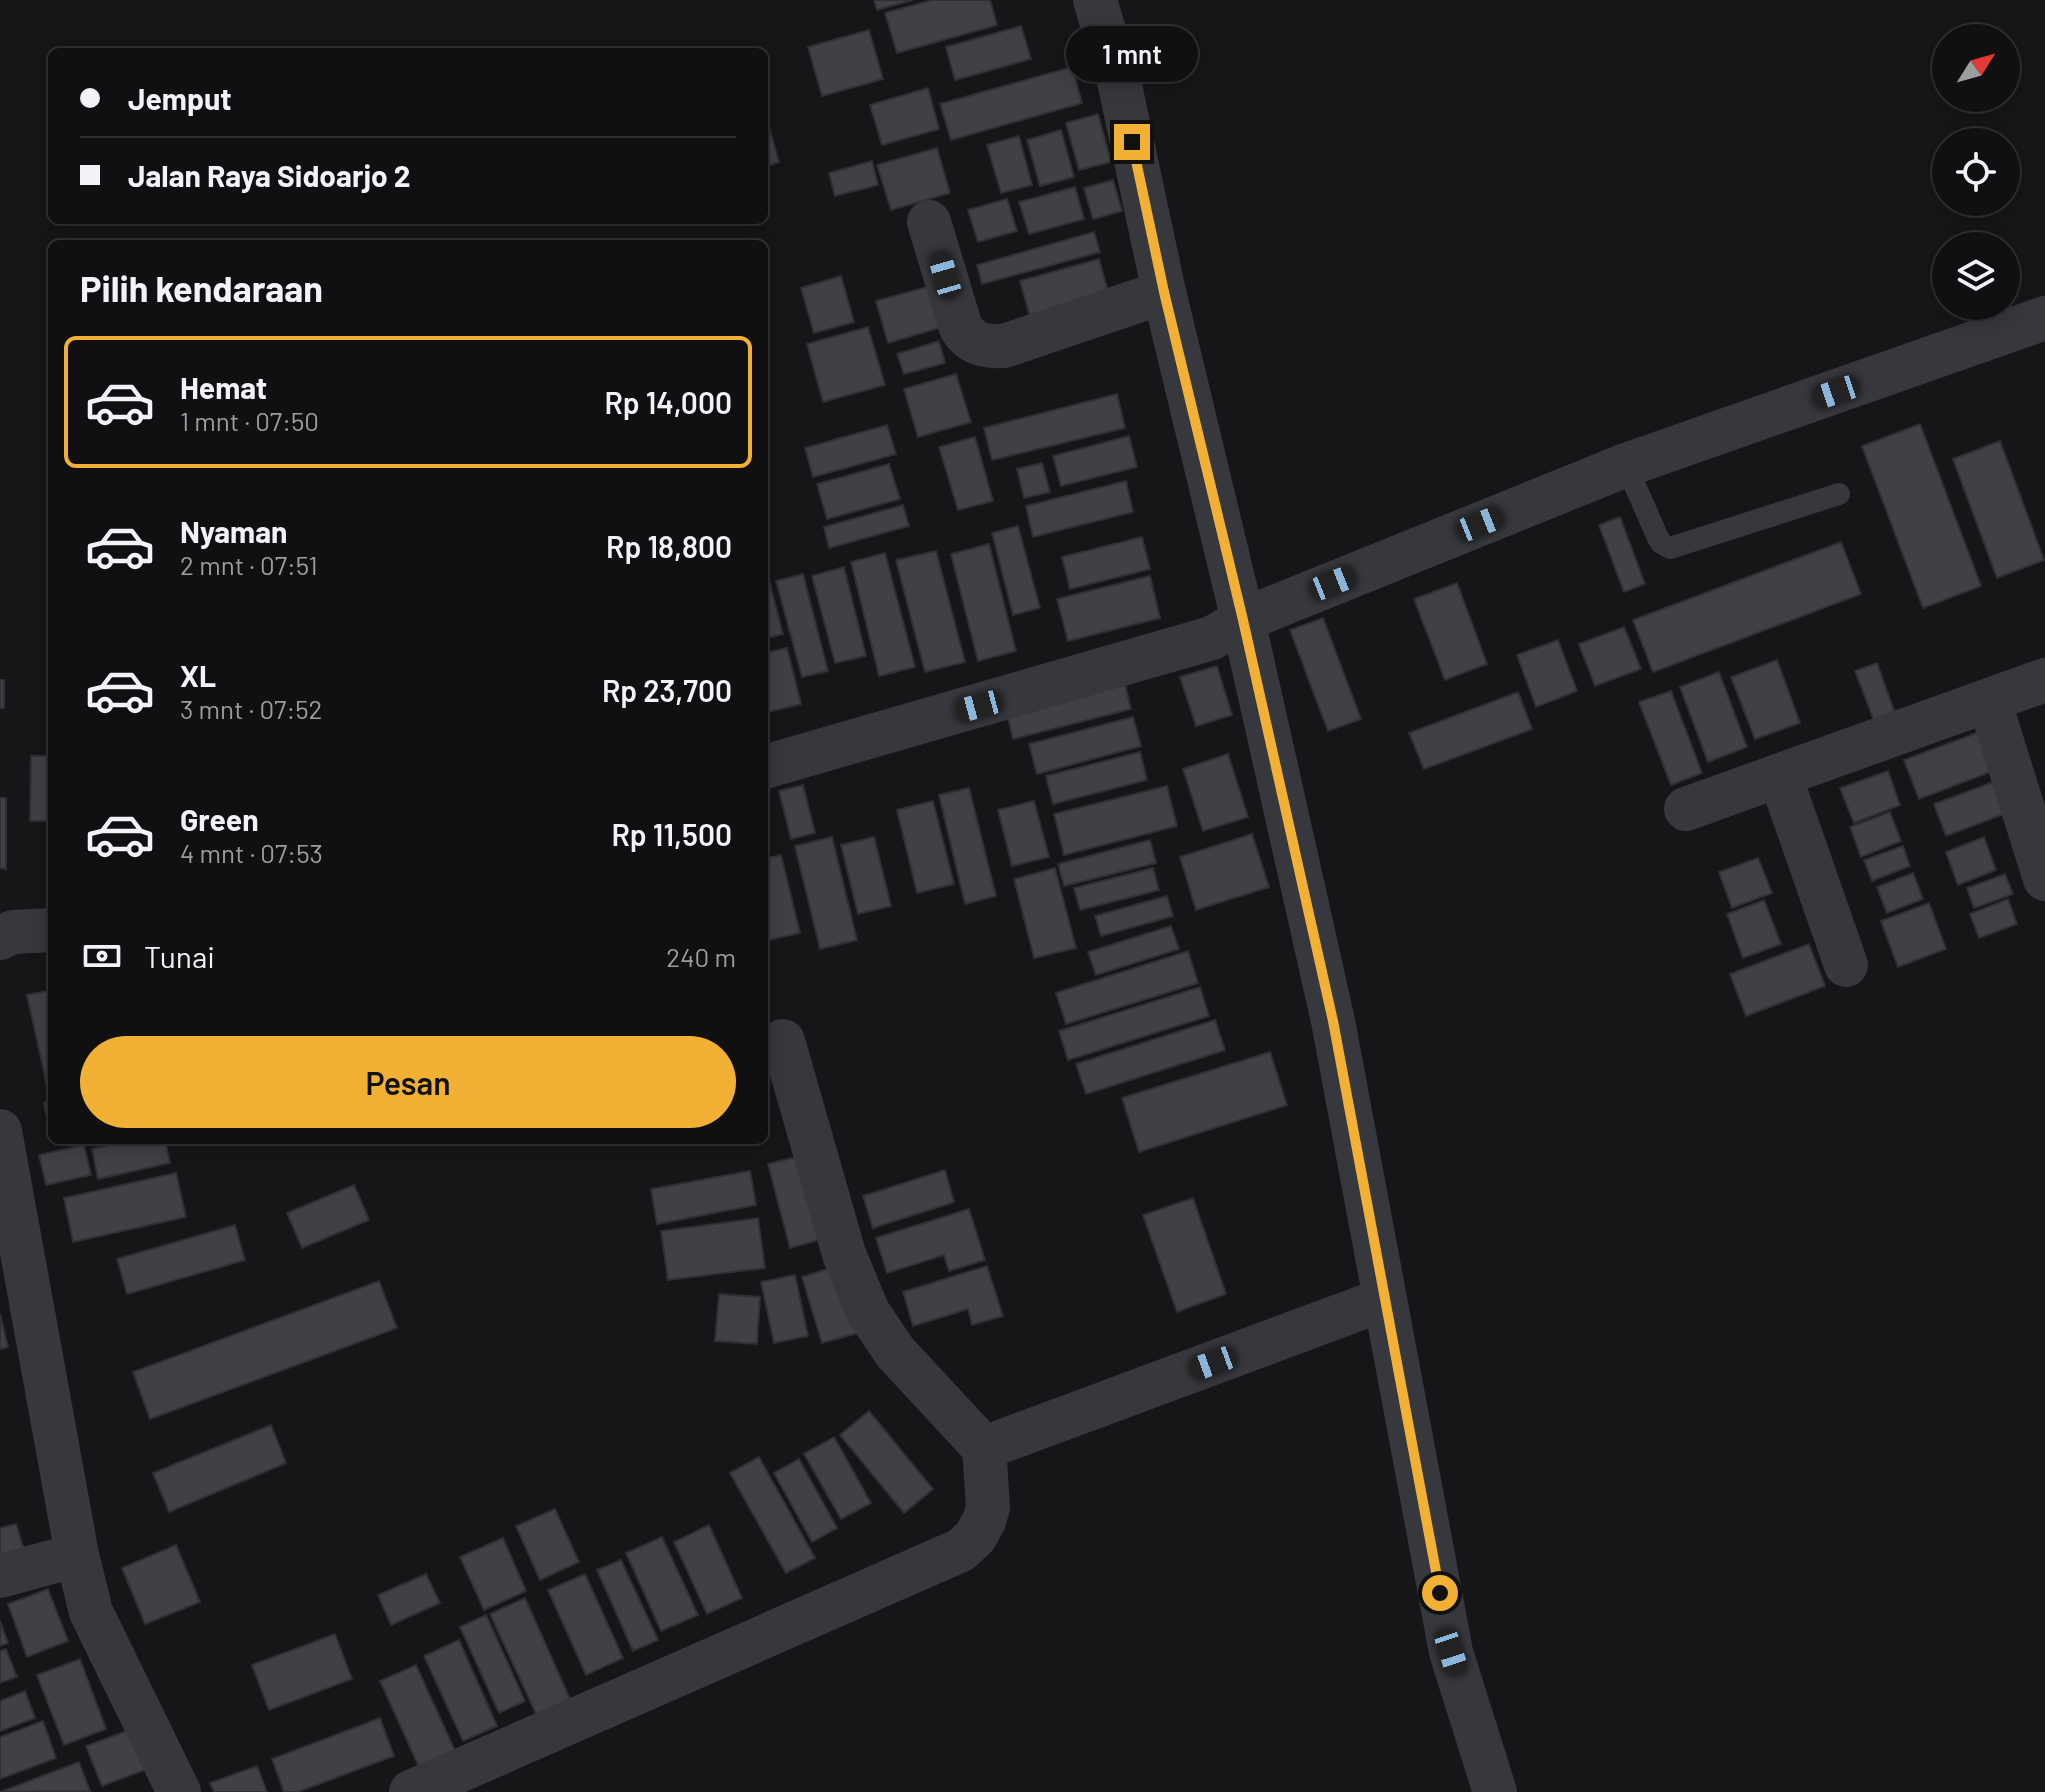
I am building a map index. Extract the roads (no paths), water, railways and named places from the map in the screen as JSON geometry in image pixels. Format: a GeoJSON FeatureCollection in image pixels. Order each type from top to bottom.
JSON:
{"type":"FeatureCollection","features":[{"type":"Feature","properties":{"kind":"street"},"geometry":{"type":"LineString","coordinates":[[1095,0],[1119,81],[1164,292],[1243,620],[1333,1021],[1451,1652],[1495,1792]]}},
{"type":"Feature","properties":{"kind":"street"},"geometry":{"type":"LineString","coordinates":[[929,222],[961,328],[967,338],[979,344],[1004,346],[1164,292]]}},
{"type":"Feature","properties":{"kind":"street"},"geometry":{"type":"LineString","coordinates":[[768,766],[1197,643],[1224,633],[1243,620],[1626,465],[2045,318]]}},
{"type":"Feature","properties":{"kind":"street"},"geometry":{"type":"LineString","coordinates":[[1686,809],[2045,680]]}},
{"type":"Feature","properties":{"kind":"street"},"geometry":{"type":"LineString","coordinates":[[1989,700],[2045,879]]}},
{"type":"Feature","properties":{"kind":"street"},"geometry":{"type":"LineString","coordinates":[[1780,776],[1846,965]]}},
{"type":"Feature","properties":{"kind":"street"},"geometry":{"type":"LineString","coordinates":[[0,938],[13,932],[48,930]]}},
{"type":"Feature","properties":{"kind":"street"},"geometry":{"type":"LineString","coordinates":[[411,1792],[961,1550],[975,1537],[984,1521],[988,1507],[984,1448],[895,1352],[868,1312],[844,1254],[783,1041]]}},
{"type":"Feature","properties":{"kind":"street"},"geometry":{"type":"LineString","coordinates":[[0,1131],[77,1555],[91,1612],[179,1792]]}},
{"type":"Feature","properties":{"kind":"street"},"geometry":{"type":"LineString","coordinates":[[984,1448],[1385,1299]]}},
{"type":"Feature","properties":{"kind":"street"},"geometry":{"type":"LineString","coordinates":[[0,1576],[77,1555]]}},
{"type":"Feature","properties":{"kind":"lane"},"geometry":{"type":"LineString","coordinates":[[1626,465],[1658,538],[1670,548],[1839,494]]}}]}
